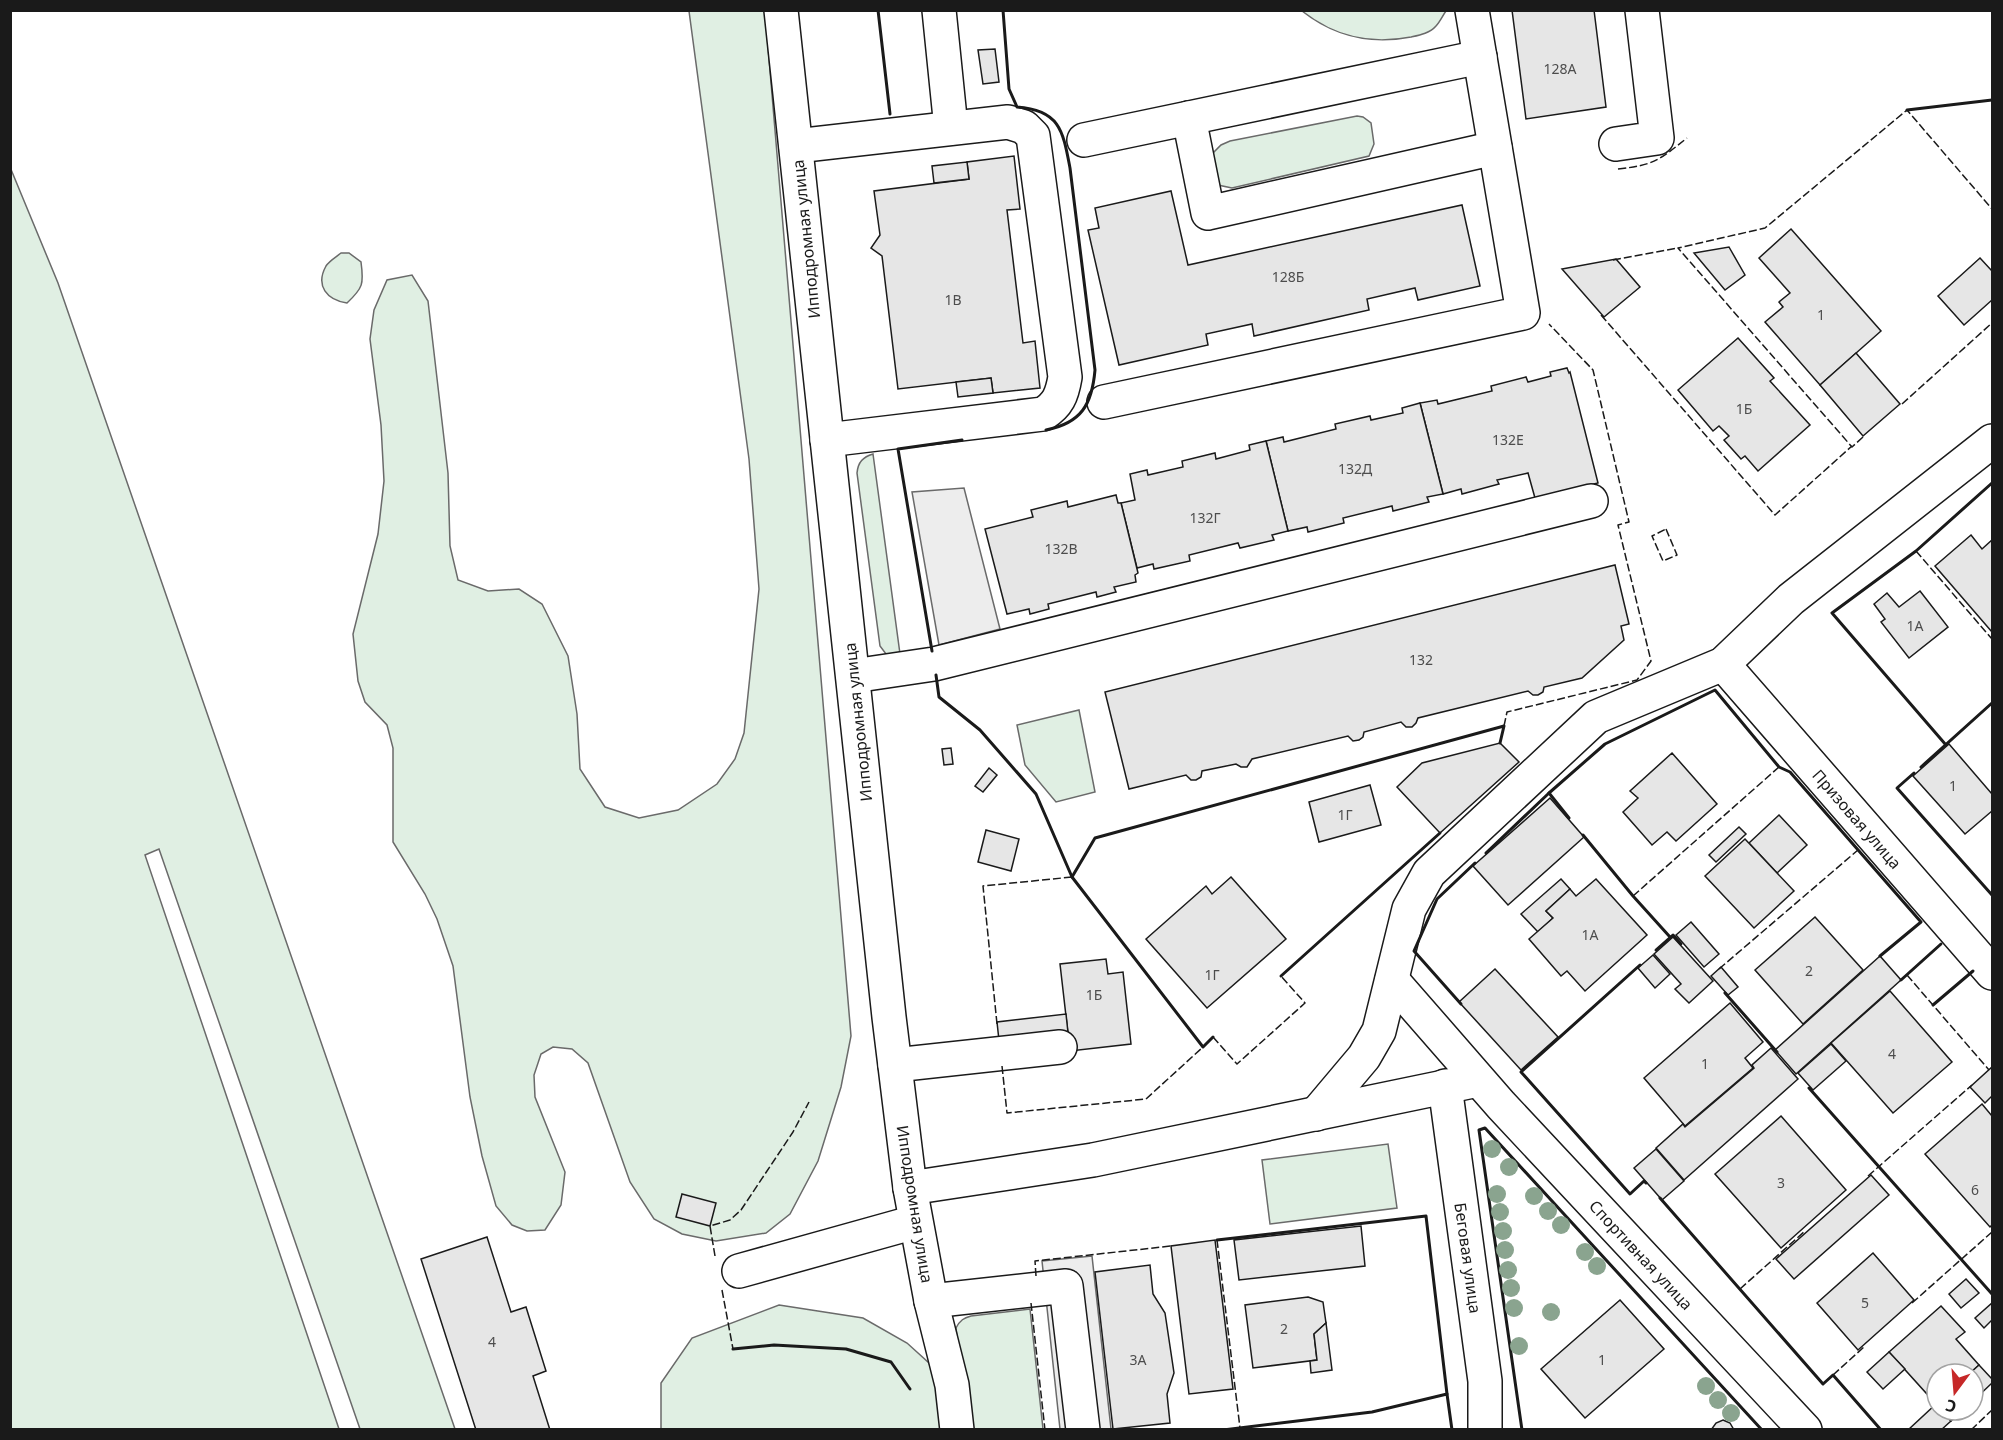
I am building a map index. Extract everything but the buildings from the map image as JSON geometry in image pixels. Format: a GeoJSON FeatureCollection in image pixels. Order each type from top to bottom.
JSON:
{"type":"FeatureCollection","features":[{"type":"Feature","properties":{"kind":"street","name":"Ипподромная улица"},"geometry":{"type":"LineString","coordinates":[[781,10],[910,1188],[931,1301],[952,1385],[957,1430]]}},
{"type":"Feature","properties":{"kind":"street"},"geometry":{"type":"LineString","coordinates":[[939,10],[951,128]]}},
{"type":"Feature","properties":{"kind":"street"},"geometry":{"type":"LineString","coordinates":[[1104,402],[1523,313],[1472,10]]}},
{"type":"Feature","properties":{"kind":"street"},"geometry":{"type":"LineString","coordinates":[[1616,144],[1657,138],[1642,10]]}},
{"type":"Feature","properties":{"kind":"street"},"geometry":{"type":"LineString","coordinates":[[1084,140],[1480,57]]}},
{"type":"Feature","properties":{"kind":"street"},"geometry":{"type":"LineString","coordinates":[[1189,118],[1208,213],[1495,148]]}},
{"type":"Feature","properties":{"kind":"street"},"geometry":{"type":"LineString","coordinates":[[796,146],[1008,122],[1024,127],[1033,136],[1065,377],[1062,395],[1054,408],[1043,414],[827,440]]}},
{"type":"Feature","properties":{"kind":"street"},"geometry":{"type":"LineString","coordinates":[[1316,1114],[1364,1057],[1379,1031],[1409,909],[1429,873],[1596,717],[1723,664],[1791,599],[1992,441]]}},
{"type":"Feature","properties":{"kind":"street"},"geometry":{"type":"LineString","coordinates":[[853,676],[934,664],[1591,501]]}},
{"type":"Feature","properties":{"kind":"street","name":"Призовая улица"},"geometry":{"type":"LineString","coordinates":[[1723,664],[1992,974]]}},
{"type":"Feature","properties":{"kind":"street","name":"Спортивная улица"},"geometry":{"type":"LineString","coordinates":[[1392,980],[1478,1080],[1804,1430]]}},
{"type":"Feature","properties":{"kind":"street"},"geometry":{"type":"LineString","coordinates":[[895,1065],[1060,1047]]}},
{"type":"Feature","properties":{"kind":"street"},"geometry":{"type":"LineString","coordinates":[[910,1188],[1093,1160],[1478,1080]]}},
{"type":"Feature","properties":{"kind":"street","name":"Беговая улица"},"geometry":{"type":"LineString","coordinates":[[1445,1086],[1485,1381],[1485,1430]]}},
{"type":"Feature","properties":{"kind":"street"},"geometry":{"type":"LineString","coordinates":[[739,1271],[915,1222]]}},
{"type":"Feature","properties":{"kind":"street"},"geometry":{"type":"LineString","coordinates":[[931,1301],[1066,1286],[1083,1430]]}},
{"type":"Feature","properties":{"kind":"green space"},"geometry":{"type":"Polygon","coordinates":[[[1446,10],[1434,28],[1428,32],[1411,37],[1381,40],[1340,33],[1302,11],[1446,10]]]}},
{"type":"Feature","properties":{"kind":"green space"},"geometry":{"type":"Polygon","coordinates":[[[689,11],[765,11],[851,1036],[841,1087],[818,1161],[790,1214],[766,1233],[716,1241],[682,1234],[654,1219],[630,1182],[588,1063],[572,1049],[553,1047],[541,1054],[534,1075],[535,1097],[565,1172],[561,1205],[545,1230],[527,1231],[512,1225],[496,1206],[482,1156],[470,1097],[453,966],[437,919],[425,894],[393,842],[393,748],[387,725],[365,702],[358,681],[353,634],[378,534],[384,481],[381,425],[370,339],[374,310],[387,280],[412,275],[428,301],[448,473],[450,546],[458,580],[488,591],[519,589],[542,604],[568,656],[577,714],[580,769],[605,807],[639,818],[678,810],[717,784],[735,759],[744,733],[759,589],[749,459],[689,11]]]}},
{"type":"Feature","properties":{"kind":"green space"},"geometry":{"type":"Polygon","coordinates":[[[1357,116],[1371,123],[1374,144],[1369,156],[1232,188],[1218,185],[1211,155],[1221,145],[1230,141],[1357,116]]]}},
{"type":"Feature","properties":{"kind":"green space"},"geometry":{"type":"Polygon","coordinates":[[[10,167],[58,283],[455,1429],[360,1429],[159,849],[145,855],[339,1429],[11,1429],[10,167]]]}},
{"type":"Feature","properties":{"kind":"green space"},"geometry":{"type":"Polygon","coordinates":[[[341,253],[349,253],[361,262],[362,269],[361,285],[347,303],[329,295],[325,291],[322,280],[327,264],[341,253]]]}},
{"type":"Feature","properties":{"kind":"green space"},"geometry":{"type":"Polygon","coordinates":[[[873,454],[900,654],[886,654],[880,646],[857,473],[862,460],[873,454]]]}},
{"type":"Feature","properties":{"kind":"green space"},"geometry":{"type":"Polygon","coordinates":[[[1079,710],[1095,792],[1056,802],[1025,765],[1017,725],[1079,710]]]}},
{"type":"Feature","properties":{"kind":"green space"},"geometry":{"type":"Polygon","coordinates":[[[1388,1144],[1397,1208],[1270,1224],[1262,1160],[1388,1144]]]}},
{"type":"Feature","properties":{"kind":"green space"},"geometry":{"type":"Polygon","coordinates":[[[779,1305],[863,1318],[907,1343],[929,1363],[943,1402],[947,1429],[661,1429],[661,1383],[692,1338],[779,1305]]]}},
{"type":"Feature","properties":{"kind":"green space"},"geometry":{"type":"Polygon","coordinates":[[[1030,1309],[1043,1429],[968,1429],[956,1328],[962,1320],[971,1316],[1030,1309]]]}},
{"type":"Feature","properties":{"kind":"shaded area"},"geometry":{"type":"Polygon","coordinates":[[[964,488],[1000,629],[939,645],[912,492],[964,488]]]}},
{"type":"Feature","properties":{"kind":"shaded area"},"geometry":{"type":"Polygon","coordinates":[[[1092,1256],[1111,1429],[1060,1429],[1042,1261],[1092,1256]]]}},
{"type":"Feature","properties":{"kind":"fence"},"geometry":{"type":"LineString","coordinates":[[1863,437],[1852,447],[1678,248],[1765,228],[1907,110],[1992,209]]}},
{"type":"Feature","properties":{"kind":"fence"},"geometry":{"type":"LineString","coordinates":[[1618,169],[1640,166],[1656,160],[1687,138]]}},
{"type":"Feature","properties":{"kind":"fence"},"geometry":{"type":"LineString","coordinates":[[1613,260],[1678,248]]}},
{"type":"Feature","properties":{"kind":"fence"},"geometry":{"type":"LineString","coordinates":[[1601,315],[1775,515],[1852,446]]}},
{"type":"Feature","properties":{"kind":"fence"},"geometry":{"type":"LineString","coordinates":[[1902,404],[1992,323]]}},
{"type":"Feature","properties":{"kind":"fence"},"geometry":{"type":"LineString","coordinates":[[1504,726],[1507,712],[1637,680],[1651,661],[1618,525],[1629,522],[1593,370],[1549,324]]}},
{"type":"Feature","properties":{"kind":"fence"},"geometry":{"type":"LineString","coordinates":[[1666,529],[1677,555],[1663,561],[1652,536],[1666,529]]}},
{"type":"Feature","properties":{"kind":"fence"},"geometry":{"type":"LineString","coordinates":[[1916,551],[1992,639]]}},
{"type":"Feature","properties":{"kind":"fence"},"geometry":{"type":"LineString","coordinates":[[1633,896],[1779,767]]}},
{"type":"Feature","properties":{"kind":"fence"},"geometry":{"type":"LineString","coordinates":[[1719,969],[1858,850]]}},
{"type":"Feature","properties":{"kind":"fence"},"geometry":{"type":"LineString","coordinates":[[997,1024],[983,886],[1072,877]]}},
{"type":"Feature","properties":{"kind":"fence"},"geometry":{"type":"LineString","coordinates":[[1907,975],[1989,1070]]}},
{"type":"Feature","properties":{"kind":"fence"},"geometry":{"type":"LineString","coordinates":[[1213,1037],[1237,1064],[1305,1003],[1281,976]]}},
{"type":"Feature","properties":{"kind":"fence"},"geometry":{"type":"LineString","coordinates":[[1002,1066],[1007,1113],[1146,1099],[1203,1047]]}},
{"type":"Feature","properties":{"kind":"fence"},"geometry":{"type":"LineString","coordinates":[[1868,1176],[1972,1085]]}},
{"type":"Feature","properties":{"kind":"fence"},"geometry":{"type":"LineString","coordinates":[[715,1256],[710,1226],[730,1220],[741,1210],[793,1132],[809,1102]]}},
{"type":"Feature","properties":{"kind":"fence"},"geometry":{"type":"LineString","coordinates":[[1740,1289],[1805,1231]]}},
{"type":"Feature","properties":{"kind":"fence"},"geometry":{"type":"LineString","coordinates":[[1912,1303],[1992,1232]]}},
{"type":"Feature","properties":{"kind":"fence"},"geometry":{"type":"LineString","coordinates":[[1217,1240],[1240,1428]]}},
{"type":"Feature","properties":{"kind":"fence"},"geometry":{"type":"LineString","coordinates":[[1036,1276],[1035,1261],[1171,1246]]}},
{"type":"Feature","properties":{"kind":"fence"},"geometry":{"type":"LineString","coordinates":[[722,1290],[733,1349]]}},
{"type":"Feature","properties":{"kind":"fence"},"geometry":{"type":"LineString","coordinates":[[1031,1303],[1045,1430]]}},
{"type":"Feature","properties":{"kind":"fence"},"geometry":{"type":"LineString","coordinates":[[1833,1375],[1865,1346]]}},
{"type":"Feature","properties":{"kind":"fence"},"geometry":{"type":"LineString","coordinates":[[1971,1430],[1992,1410]]}},
{"type":"Feature","properties":{"kind":"wall"},"geometry":{"type":"LineString","coordinates":[[878,10],[890,114]]}},
{"type":"Feature","properties":{"kind":"wall"},"geometry":{"type":"LineString","coordinates":[[1003,10],[1009,89],[1017,107],[1031,109],[1051,118],[1057,125],[1065,143],[1095,370],[1091,393],[1082,410],[1068,423],[1046,430]]}},
{"type":"Feature","properties":{"kind":"wall"},"geometry":{"type":"LineString","coordinates":[[1907,110],[1992,100]]}},
{"type":"Feature","properties":{"kind":"wall"},"geometry":{"type":"LineString","coordinates":[[932,651],[898,449],[962,440]]}},
{"type":"Feature","properties":{"kind":"wall"},"geometry":{"type":"LineString","coordinates":[[1946,745],[1832,613],[1916,551],[1992,483]]}},
{"type":"Feature","properties":{"kind":"wall"},"geometry":{"type":"LineString","coordinates":[[936,675],[939,697],[980,730],[1036,794],[1072,877]]}},
{"type":"Feature","properties":{"kind":"wall"},"geometry":{"type":"LineString","coordinates":[[1549,793],[1605,744],[1715,690],[1779,767],[1790,772],[1921,922],[1880,956]]}},
{"type":"Feature","properties":{"kind":"wall"},"geometry":{"type":"LineString","coordinates":[[1921,767],[1992,703]]}},
{"type":"Feature","properties":{"kind":"wall"},"geometry":{"type":"LineString","coordinates":[[1213,1037],[1203,1047],[1072,877],[1095,838],[1504,726],[1500,743]]}},
{"type":"Feature","properties":{"kind":"wall"},"geometry":{"type":"LineString","coordinates":[[1914,773],[1897,788],[1992,895]]}},
{"type":"Feature","properties":{"kind":"wall"},"geometry":{"type":"LineString","coordinates":[[1486,853],[1549,793],[1569,818]]}},
{"type":"Feature","properties":{"kind":"wall"},"geometry":{"type":"LineString","coordinates":[[1281,976],[1440,833]]}},
{"type":"Feature","properties":{"kind":"wall"},"geometry":{"type":"LineString","coordinates":[[1583,835],[1670,937]]}},
{"type":"Feature","properties":{"kind":"wall"},"geometry":{"type":"LineString","coordinates":[[1461,1004],[1414,951],[1437,899],[1475,863]]}},
{"type":"Feature","properties":{"kind":"wall"},"geometry":{"type":"LineString","coordinates":[[1656,950],[1673,935],[1681,944]]}},
{"type":"Feature","properties":{"kind":"wall"},"geometry":{"type":"LineString","coordinates":[[1901,980],[1941,944]]}},
{"type":"Feature","properties":{"kind":"wall"},"geometry":{"type":"LineString","coordinates":[[1640,965],[1521,1072],[1630,1194],[1644,1181],[1646,1183]]}},
{"type":"Feature","properties":{"kind":"wall"},"geometry":{"type":"LineString","coordinates":[[1933,1005],[1973,971]]}},
{"type":"Feature","properties":{"kind":"wall"},"geometry":{"type":"LineString","coordinates":[[1725,993],[1777,1052]]}},
{"type":"Feature","properties":{"kind":"wall"},"geometry":{"type":"LineString","coordinates":[[1809,1088],[1992,1294]]}},
{"type":"Feature","properties":{"kind":"wall"},"geometry":{"type":"LineString","coordinates":[[1522,1430],[1479,1130],[1485,1128],[1762,1430]]}},
{"type":"Feature","properties":{"kind":"wall"},"geometry":{"type":"LineString","coordinates":[[1660,1198],[1823,1384],[1833,1375],[1881,1430]]}},
{"type":"Feature","properties":{"kind":"wall"},"geometry":{"type":"LineString","coordinates":[[1217,1240],[1426,1216],[1447,1394]]}},
{"type":"Feature","properties":{"kind":"wall"},"geometry":{"type":"LineString","coordinates":[[733,1349],[774,1345],[846,1349],[891,1362],[910,1389]]}},
{"type":"Feature","properties":{"kind":"wall"},"geometry":{"type":"LineString","coordinates":[[1223,1430],[1372,1412],[1447,1394],[1452,1430]]}}]}
